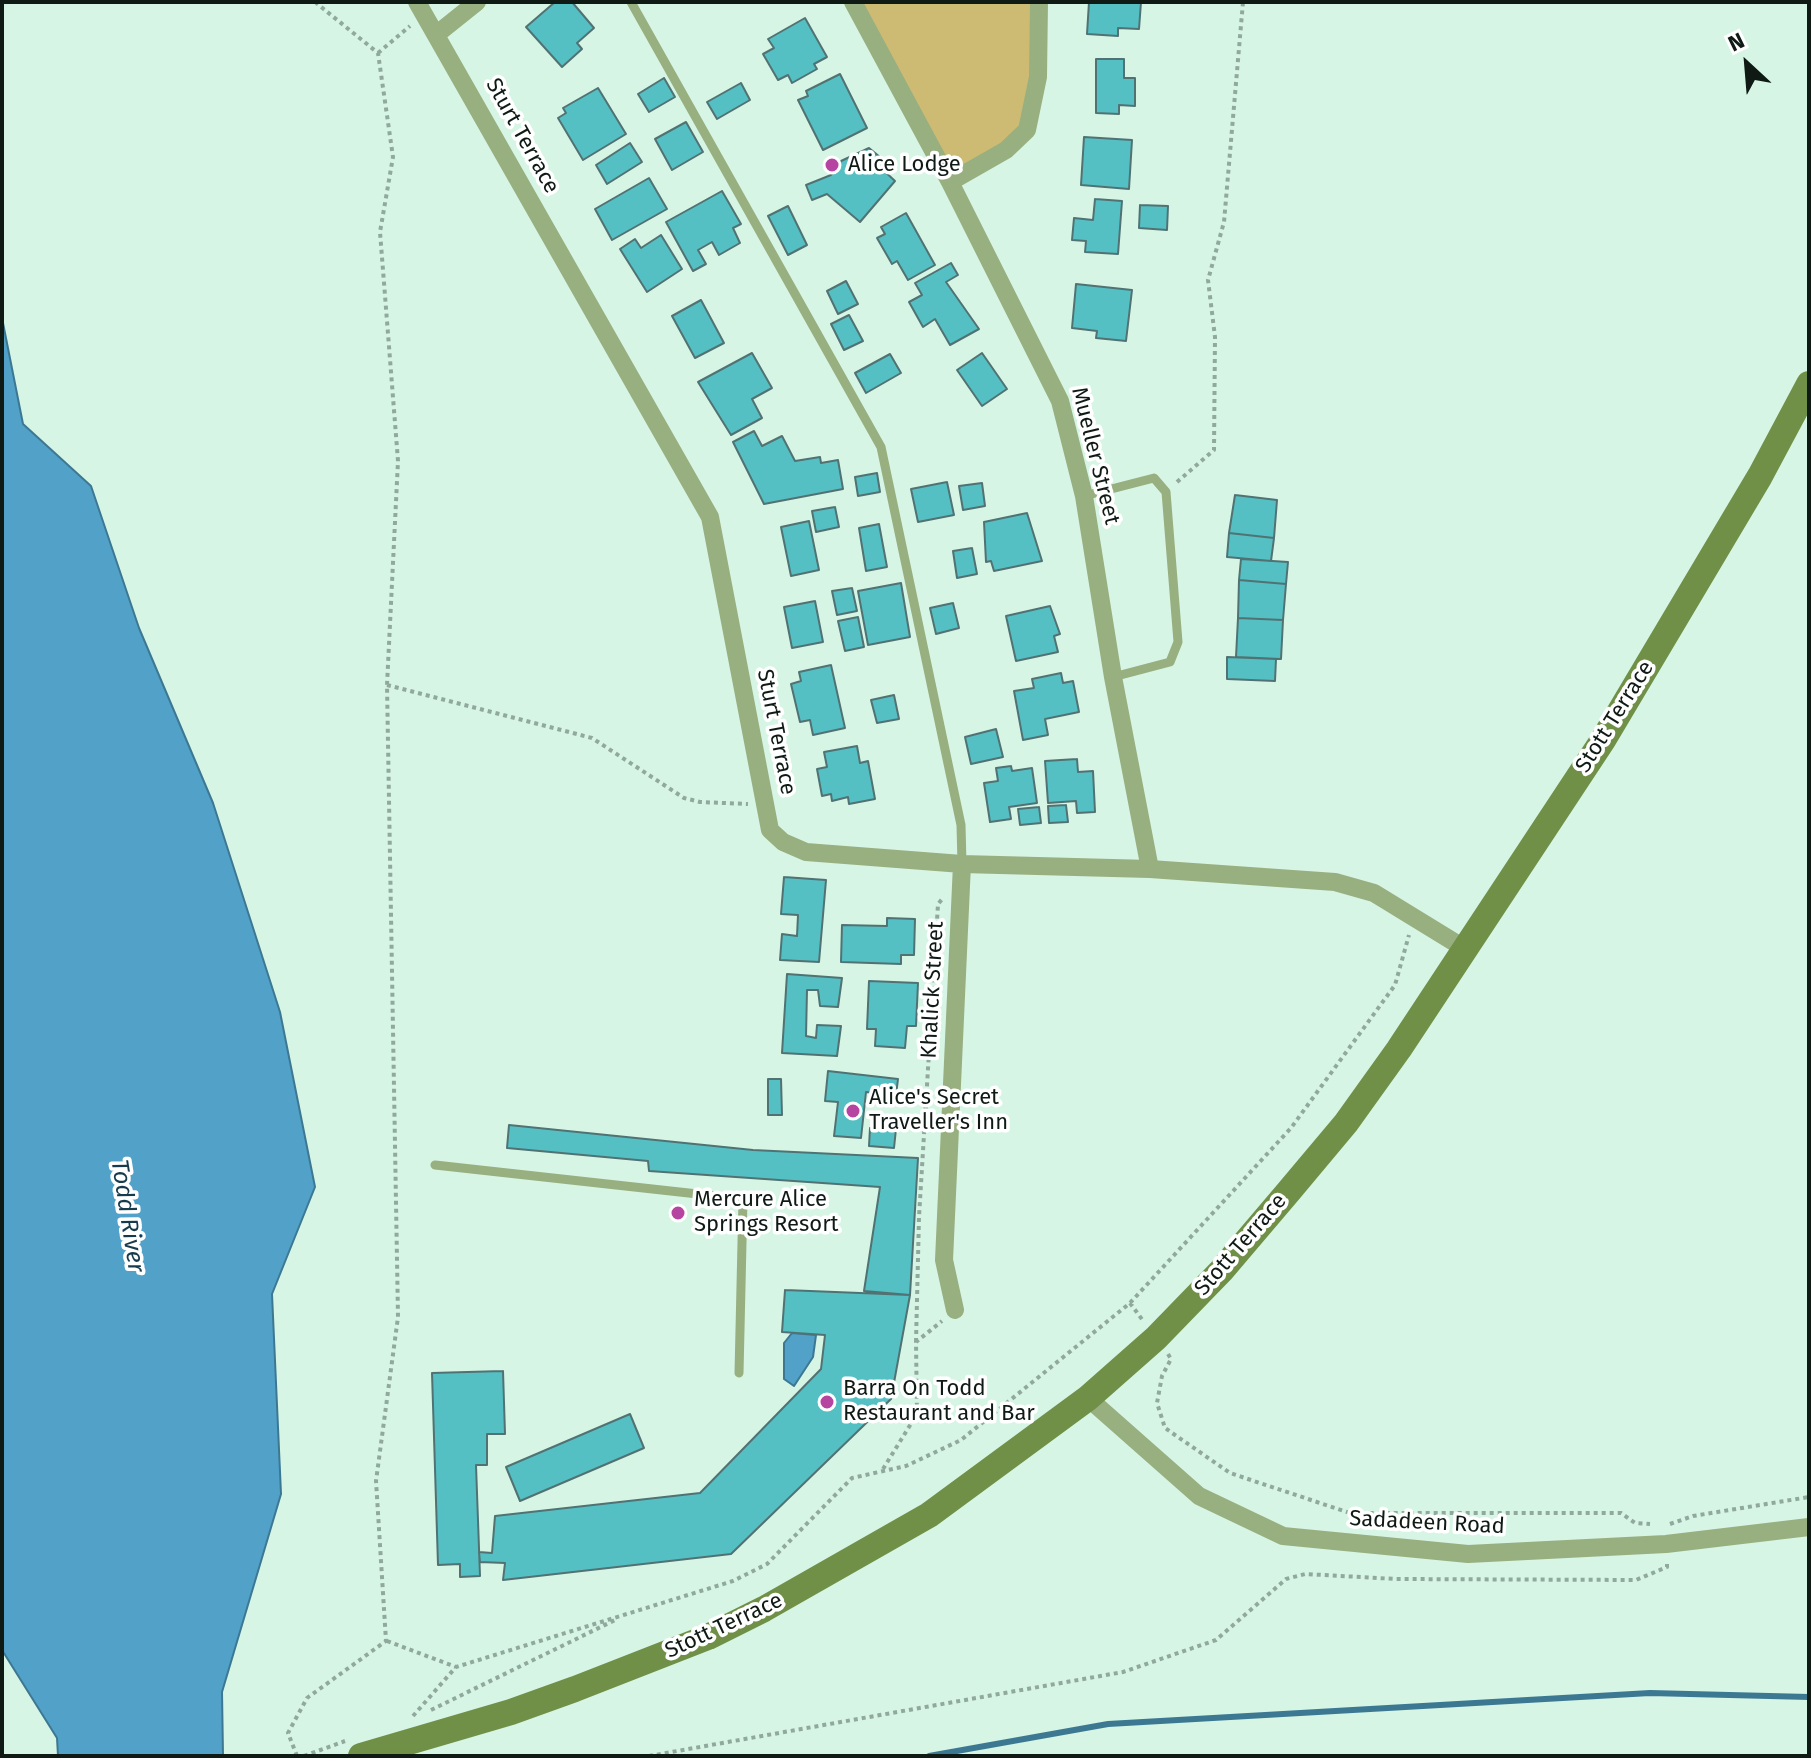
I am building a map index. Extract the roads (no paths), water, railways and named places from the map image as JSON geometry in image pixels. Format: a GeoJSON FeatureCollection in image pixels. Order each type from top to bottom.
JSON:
{"type":"FeatureCollection","features":[{"type":"Feature","properties":{"kind":"main road","name":"Stott Terrace"},"geometry":{"type":"LineString","coordinates":[[360,1746],[511,1712],[643,1664],[736,1623],[929,1515],[1088,1398],[1156,1338],[1221,1271],[1346,1123],[1467,950],[1611,727],[1760,476],[1809,384]]}},
{"type":"Feature","properties":{"kind":"street","name":"Sturt Terrace"},"geometry":{"type":"LineString","coordinates":[[417,2],[710,517],[770,830],[783,842],[806,852],[962,864],[1150,869],[1335,882],[1374,893],[1467,950]]}},
{"type":"Feature","properties":{"kind":"street"},"geometry":{"type":"LineString","coordinates":[[437,34],[477,2]]}},
{"type":"Feature","properties":{"kind":"street","name":"Mueller Street"},"geometry":{"type":"LineString","coordinates":[[853,2],[950,182],[1060,401],[1084,496],[1113,677],[1150,869]]}},
{"type":"Feature","properties":{"kind":"street"},"geometry":{"type":"LineString","coordinates":[[950,182],[1006,150],[1027,130],[1038,77],[1039,2]]}},
{"type":"Feature","properties":{"kind":"street","name":"Khalick Street"},"geometry":{"type":"LineString","coordinates":[[955,1310],[944,1260],[962,864]]}},
{"type":"Feature","properties":{"kind":"street","name":"Sadadeen Road"},"geometry":{"type":"LineString","coordinates":[[1088,1398],[1199,1496],[1283,1536],[1468,1554],[1666,1535],[1809,1527]]}},
{"type":"Feature","properties":{"kind":"lane"},"geometry":{"type":"LineString","coordinates":[[631,2],[881,447],[961,825],[962,864]]}},
{"type":"Feature","properties":{"kind":"lane"},"geometry":{"type":"LineString","coordinates":[[1084,496],[1154,478],[1166,492],[1178,642],[1170,662],[1113,677]]}},
{"type":"Feature","properties":{"kind":"lane"},"geometry":{"type":"LineString","coordinates":[[435,1165],[743,1199],[739,1373]]}},
{"type":"Feature","properties":{"kind":"water","name":"Todd River"},"geometry":{"type":"Polygon","coordinates":[[[2,318],[23,424],[91,486],[139,628],[213,803],[280,1012],[315,1187],[272,1294],[281,1494],[222,1692],[223,1756],[58,1756],[57,1738],[2,1650],[2,318]]]}},
{"type":"Feature","properties":{"kind":"water"},"geometry":{"type":"Polygon","coordinates":[[[792,1333],[816,1335],[813,1357],[794,1386],[784,1379],[784,1343],[792,1333]]]}},
{"type":"Feature","properties":{"kind":"waterway"},"geometry":{"type":"LineString","coordinates":[[929,1756],[1108,1724],[1650,1693],[1809,1697]]}},
{"type":"Feature","properties":{"kind":"place","name":"Alice Lodge"},"geometry":{"type":"Point","coordinates":[832,165]}},
{"type":"Feature","properties":{"kind":"place","name":"Alice's Secret Traveller's Inn"},"geometry":{"type":"Point","coordinates":[853,1111]}},
{"type":"Feature","properties":{"kind":"place","name":"Mercure Alice Springs Resort"},"geometry":{"type":"Point","coordinates":[678,1213]}},
{"type":"Feature","properties":{"kind":"place","name":"Barra On Todd Restaurant and Bar"},"geometry":{"type":"Point","coordinates":[827,1402]}}]}
